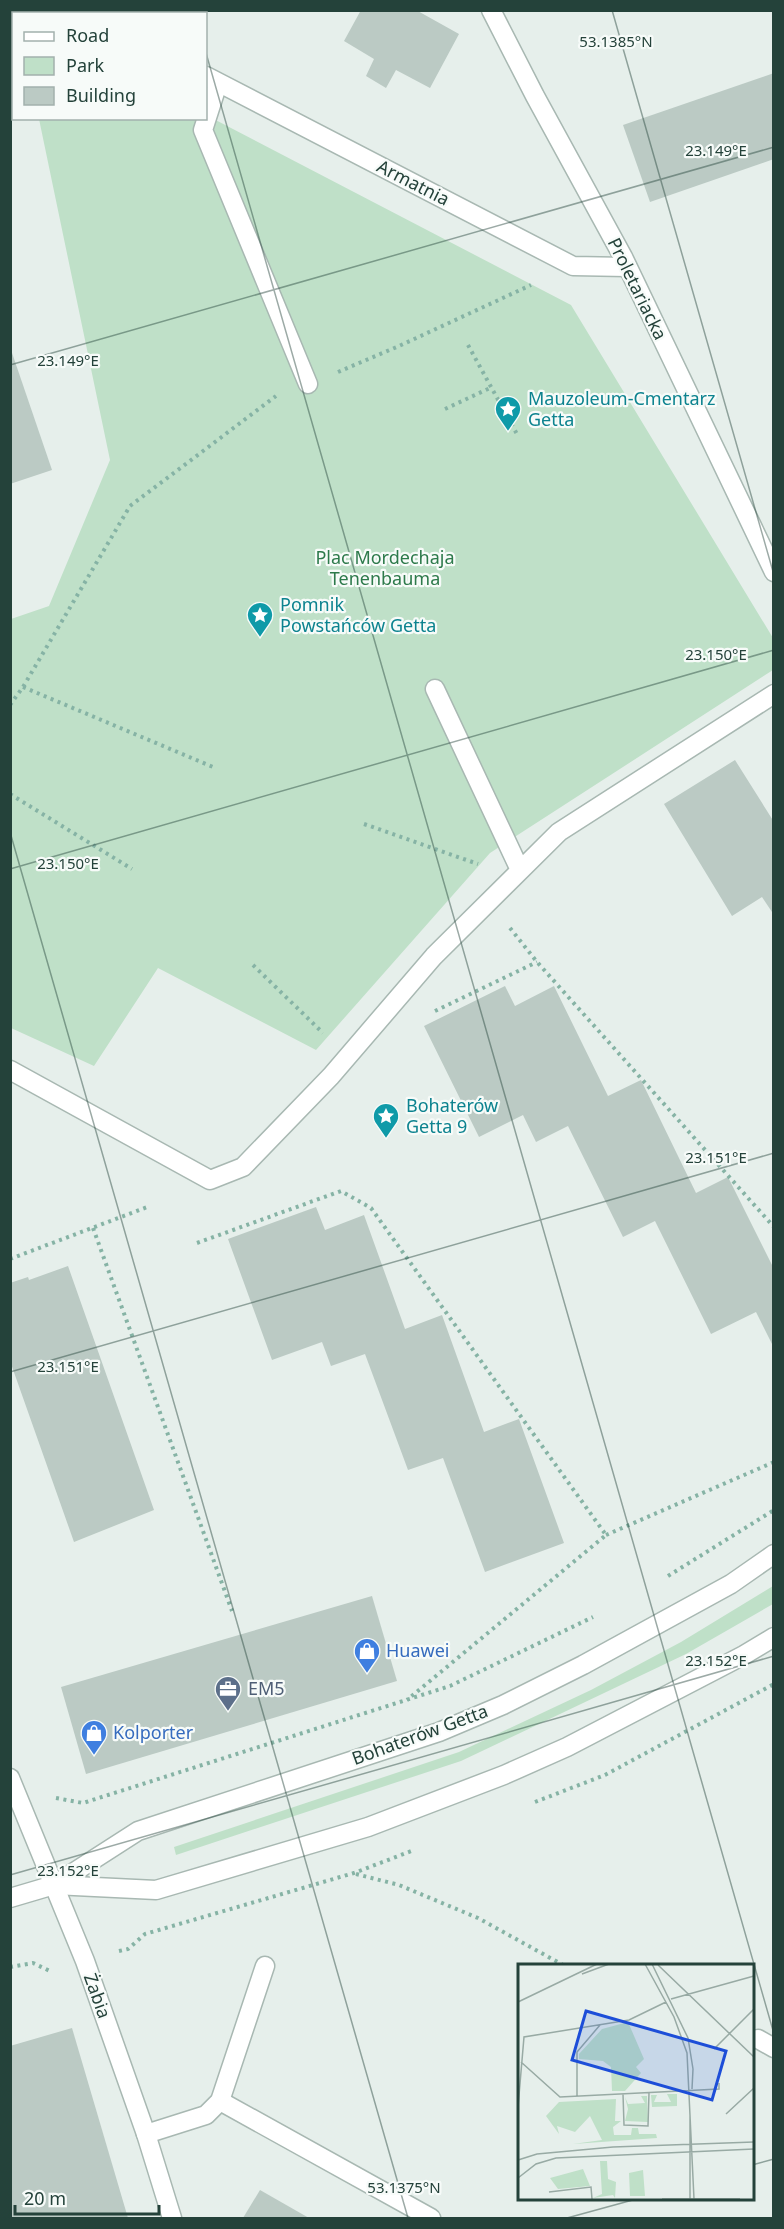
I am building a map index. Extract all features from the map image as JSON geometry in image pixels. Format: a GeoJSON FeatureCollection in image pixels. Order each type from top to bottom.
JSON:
{"type":"FeatureCollection","features":[{"type":"Feature","properties":{"kind":"street","name":"Proletariacka"},"geometry":{"type":"LineString","coordinates":[[491,10],[627,267],[774,572]]}},
{"type":"Feature","properties":{"kind":"street","name":"Armatnia"},"geometry":{"type":"LineString","coordinates":[[212,80],[573,266],[627,267]]}},
{"type":"Feature","properties":{"kind":"street"},"geometry":{"type":"LineString","coordinates":[[207,107],[212,80]]}},
{"type":"Feature","properties":{"kind":"street"},"geometry":{"type":"LineString","coordinates":[[205,120],[203,129],[308,384]]}},
{"type":"Feature","properties":{"kind":"street"},"geometry":{"type":"LineString","coordinates":[[435,689],[520,870]]}},
{"type":"Feature","properties":{"kind":"street"},"geometry":{"type":"LineString","coordinates":[[10,1070],[210,1180],[243,1167],[347,1056],[434,956],[559,832],[774,694]]}},
{"type":"Feature","properties":{"kind":"street","name":"Bohaterów Getta"},"geometry":{"type":"LineString","coordinates":[[54,1886],[138,1831],[439,1732],[503,1705],[583,1665],[731,1584],[774,1554]]}},
{"type":"Feature","properties":{"kind":"street","name":"Bohaterów Getta"},"geometry":{"type":"LineString","coordinates":[[10,1898],[54,1886],[156,1890],[369,1827],[504,1775],[567,1747],[724,1666],[774,1637]]}},
{"type":"Feature","properties":{"kind":"street","name":"Żabia"},"geometry":{"type":"LineString","coordinates":[[10,1778],[85,1961],[146,2134],[172,2218]]}},
{"type":"Feature","properties":{"kind":"street"},"geometry":{"type":"LineString","coordinates":[[146,2134],[206,2115],[220,2101],[265,1966]]}},
{"type":"Feature","properties":{"kind":"street"},"geometry":{"type":"LineString","coordinates":[[220,2101],[431,2218]]}},
{"type":"Feature","properties":{"kind":"path"},"geometry":{"type":"LineString","coordinates":[[10,705],[23,687],[130,506],[283,391],[308,384],[399,346],[573,266]]}},
{"type":"Feature","properties":{"kind":"path"},"geometry":{"type":"LineString","coordinates":[[468,345],[518,436]]}},
{"type":"Feature","properties":{"kind":"path"},"geometry":{"type":"LineString","coordinates":[[445,409],[491,388]]}},
{"type":"Feature","properties":{"kind":"path"},"geometry":{"type":"LineString","coordinates":[[23,687],[213,767]]}},
{"type":"Feature","properties":{"kind":"path"},"geometry":{"type":"LineString","coordinates":[[10,794],[132,869]]}},
{"type":"Feature","properties":{"kind":"path"},"geometry":{"type":"LineString","coordinates":[[364,824],[485,866],[520,870]]}},
{"type":"Feature","properties":{"kind":"path"},"geometry":{"type":"LineString","coordinates":[[489,901],[537,963],[774,1227]]}},
{"type":"Feature","properties":{"kind":"path"},"geometry":{"type":"LineString","coordinates":[[425,1016],[537,963]]}},
{"type":"Feature","properties":{"kind":"path"},"geometry":{"type":"LineString","coordinates":[[253,965],[347,1056]]}},
{"type":"Feature","properties":{"kind":"path"},"geometry":{"type":"LineString","coordinates":[[197,1243],[341,1191],[371,1208],[606,1535]]}},
{"type":"Feature","properties":{"kind":"path"},"geometry":{"type":"LineString","coordinates":[[10,1259],[150,1206]]}},
{"type":"Feature","properties":{"kind":"path"},"geometry":{"type":"LineString","coordinates":[[93,1228],[232,1611]]}},
{"type":"Feature","properties":{"kind":"path"},"geometry":{"type":"LineString","coordinates":[[407,1700],[606,1535],[774,1462]]}},
{"type":"Feature","properties":{"kind":"path"},"geometry":{"type":"LineString","coordinates":[[666,1577],[774,1510]]}},
{"type":"Feature","properties":{"kind":"path"},"geometry":{"type":"LineString","coordinates":[[50,1793],[58,1799],[83,1803],[450,1686],[595,1615]]}},
{"type":"Feature","properties":{"kind":"path"},"geometry":{"type":"LineString","coordinates":[[763,1690],[774,1684]]}},
{"type":"Feature","properties":{"kind":"path"},"geometry":{"type":"LineString","coordinates":[[354,1873],[399,1885],[478,1918],[561,1964]]}},
{"type":"Feature","properties":{"kind":"green space","name":"Plac Mordechaja Tenenbauma"},"geometry":{"type":"Polygon","coordinates":[[[207,116],[571,305],[773,638],[773,670],[490,853],[316,1050],[158,968],[94,1066],[11,1028],[11,619],[49,606],[110,460],[39,120],[207,120],[207,116]]]}},
{"type":"Feature","properties":{"kind":"green space"},"geometry":{"type":"Polygon","coordinates":[[[773,1586],[773,1604],[686,1654],[461,1761],[176,1855],[174,1847],[459,1752],[591,1690],[681,1642],[773,1586]]]}},
{"type":"Feature","properties":{"kind":"building"},"geometry":{"type":"Polygon","coordinates":[[[361,10],[416,10],[459,34],[430,88],[396,70],[386,88],[366,76],[374,59],[344,41],[361,10]]]}},
{"type":"Feature","properties":{"kind":"building"},"geometry":{"type":"Polygon","coordinates":[[[774,73],[774,159],[650,202],[623,125],[774,73]]]}},
{"type":"Feature","properties":{"kind":"building"},"geometry":{"type":"Polygon","coordinates":[[[10,347],[52,470],[10,484],[10,347]]]}},
{"type":"Feature","properties":{"kind":"building"},"geometry":{"type":"Polygon","coordinates":[[[735,760],[774,822],[774,915],[762,897],[732,916],[664,804],[735,760]]]}},
{"type":"Feature","properties":{"kind":"building"},"geometry":{"type":"Polygon","coordinates":[[[505,986],[515,1006],[554,986],[608,1096],[641,1080],[696,1193],[728,1177],[774,1269],[774,1348],[756,1312],[711,1334],[655,1221],[623,1237],[568,1126],[536,1142],[523,1115],[479,1137],[424,1026],[505,986]]]}},
{"type":"Feature","properties":{"kind":"building"},"geometry":{"type":"Polygon","coordinates":[[[316,1207],[325,1230],[364,1215],[405,1329],[442,1315],[484,1432],[519,1419],[564,1543],[485,1572],[443,1458],[408,1470],[365,1354],[331,1366],[322,1342],[272,1360],[228,1239],[316,1207]]]}},
{"type":"Feature","properties":{"kind":"building"},"geometry":{"type":"Polygon","coordinates":[[[68,1266],[154,1510],[74,1542],[10,1361],[10,1283],[28,1277],[29,1280],[68,1266]]]}},
{"type":"Feature","properties":{"kind":"building"},"geometry":{"type":"Polygon","coordinates":[[[372,1596],[397,1681],[86,1774],[61,1687],[372,1596]]]}},
{"type":"Feature","properties":{"kind":"building"},"geometry":{"type":"Polygon","coordinates":[[[72,2028],[128,2218],[10,2218],[10,2046],[72,2028]]]}},
{"type":"Feature","properties":{"kind":"building"},"geometry":{"type":"Polygon","coordinates":[[[260,2190],[309,2218],[243,2218],[260,2190]]]}},
{"type":"Feature","properties":{"kind":"place","name":"Mauzoleum-Cmentarz Getta"},"geometry":{"type":"Point","coordinates":[508,432]}},
{"type":"Feature","properties":{"kind":"place","name":"Pomnik Powstańców Getta"},"geometry":{"type":"Point","coordinates":[260,638]}},
{"type":"Feature","properties":{"kind":"place","name":"Bohaterów Getta 9"},"geometry":{"type":"Point","coordinates":[386,1139]}},
{"type":"Feature","properties":{"kind":"place","name":"Huawei"},"geometry":{"type":"Point","coordinates":[367,1674]}},
{"type":"Feature","properties":{"kind":"place","name":"EM5"},"geometry":{"type":"Point","coordinates":[228,1712]}},
{"type":"Feature","properties":{"kind":"place","name":"Kolporter"},"geometry":{"type":"Point","coordinates":[94,1756]}}]}
